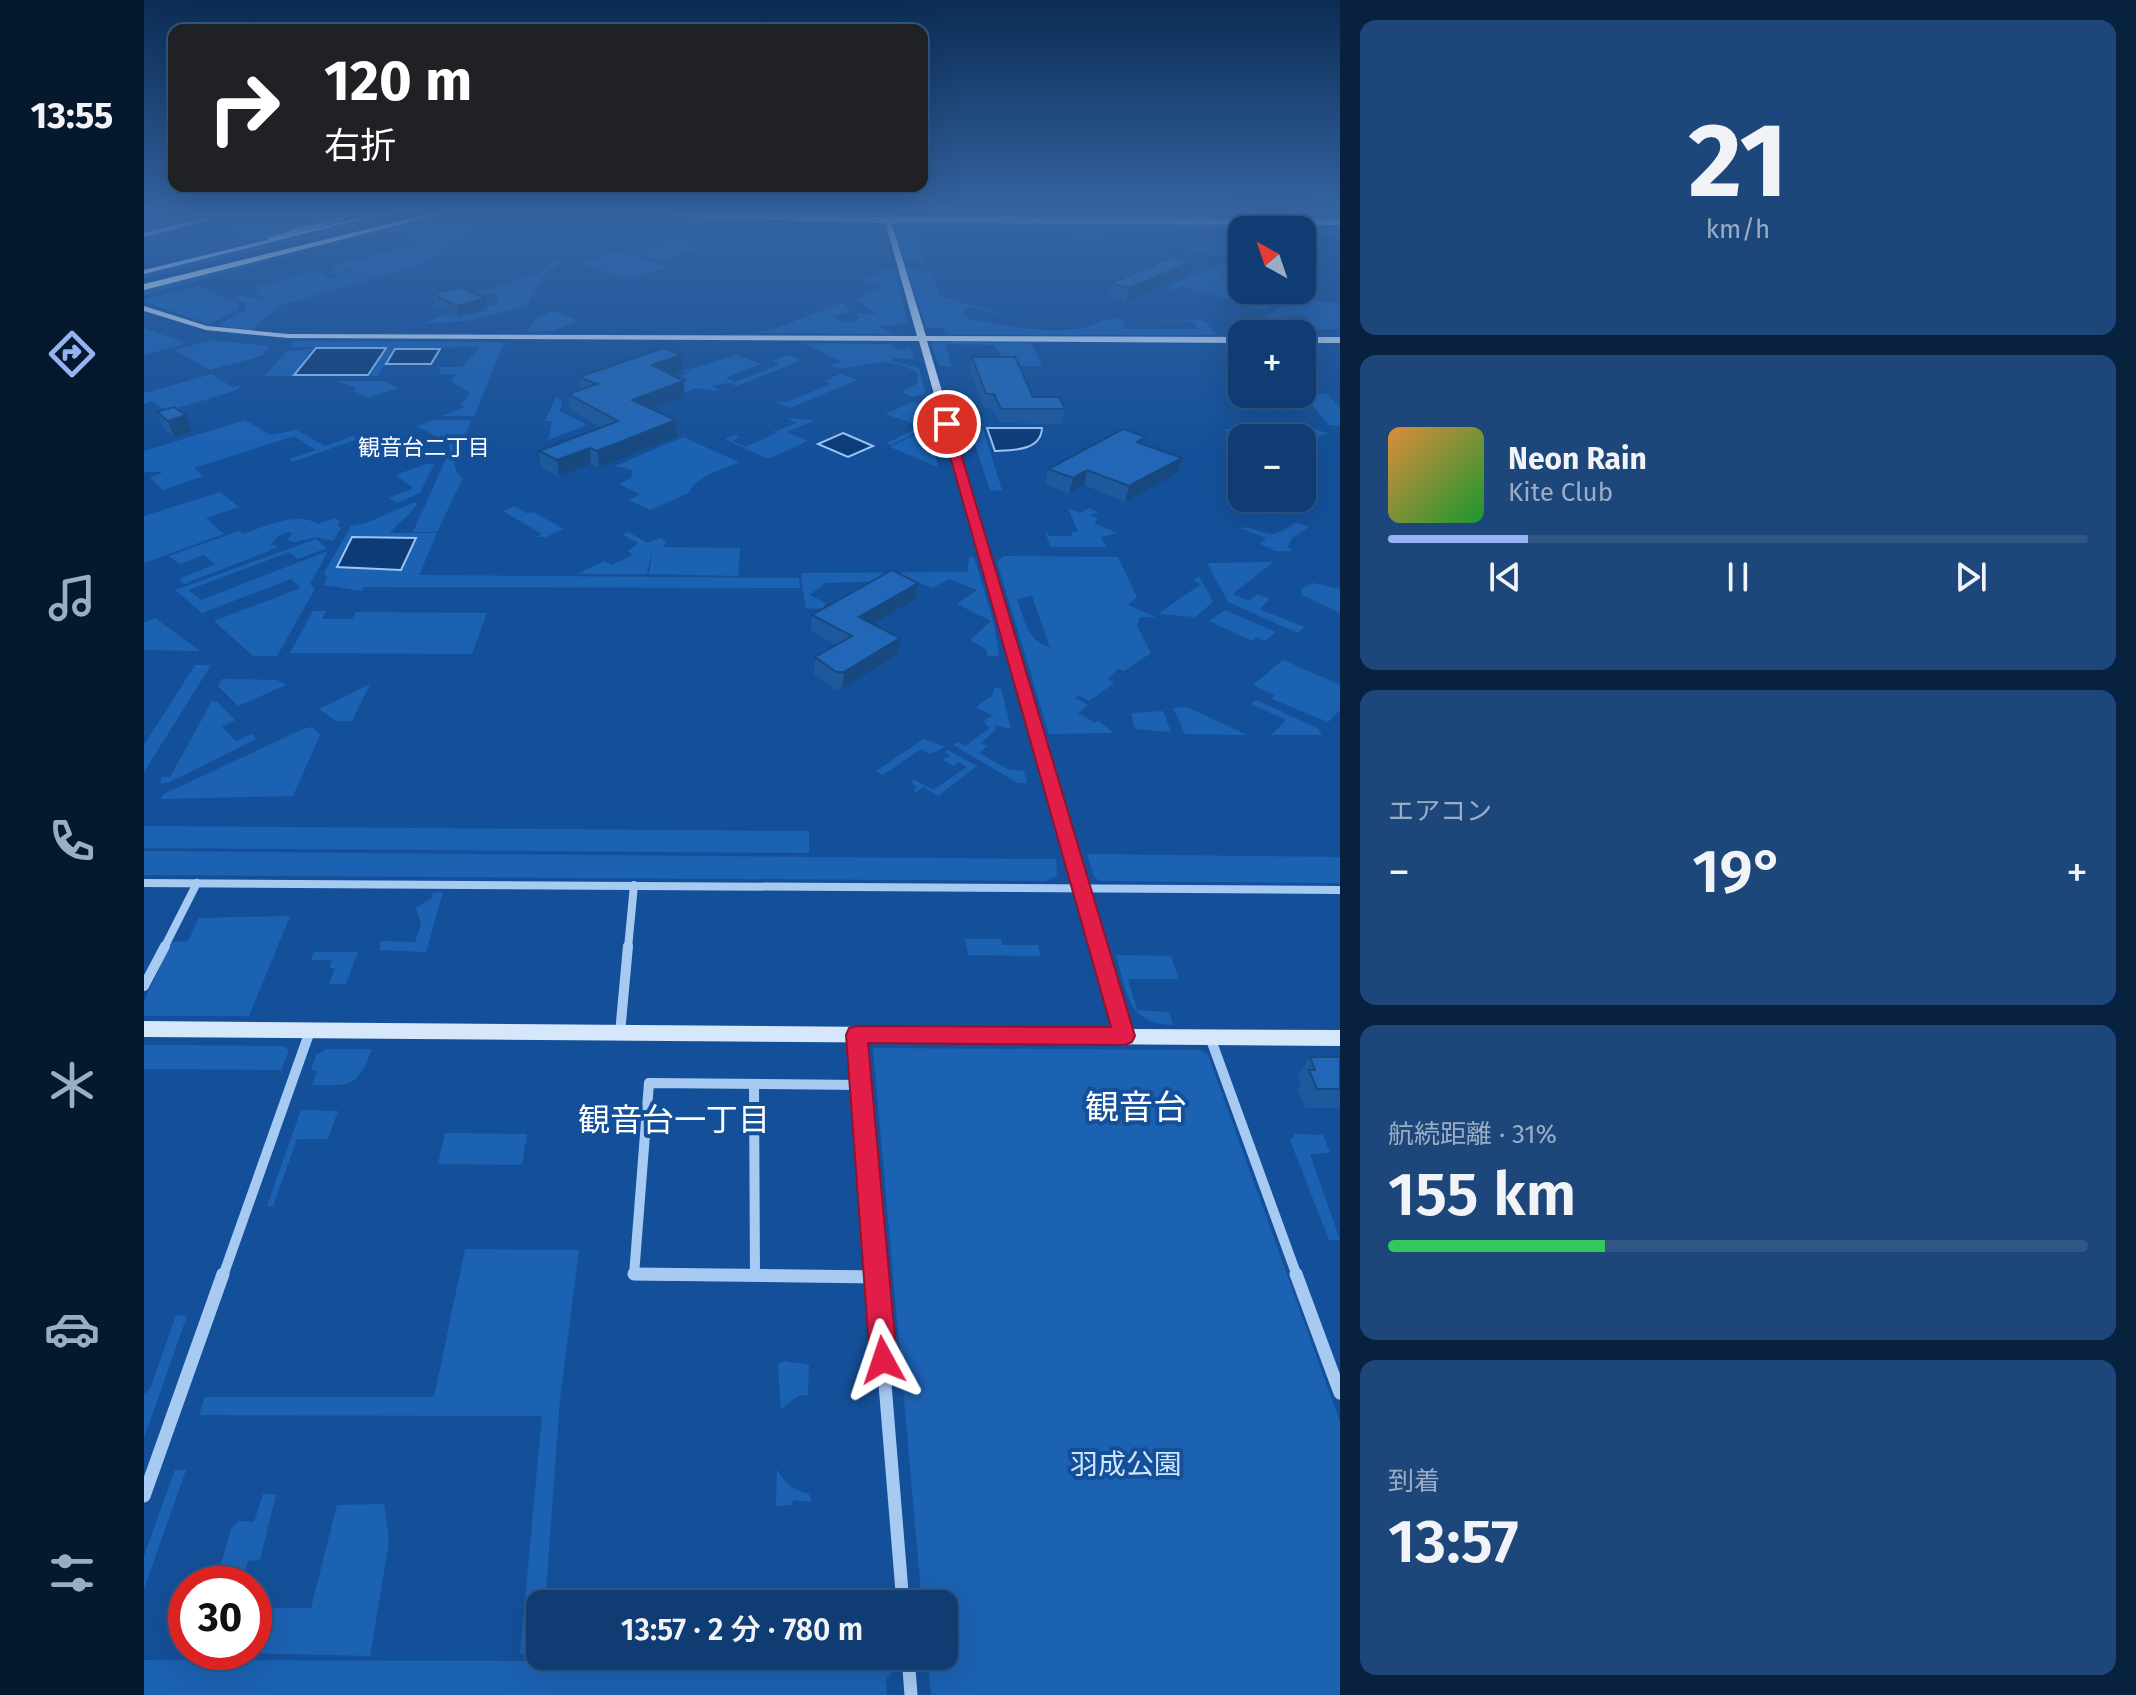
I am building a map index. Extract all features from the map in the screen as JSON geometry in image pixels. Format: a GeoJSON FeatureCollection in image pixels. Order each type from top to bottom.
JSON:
{"type":"FeatureCollection","features":[{"type":"Feature","properties":{"kind":"street"},"geometry":{"type":"LineString","coordinates":[[909,293],[1125,1036]]}},
{"type":"Feature","properties":{"kind":"street"},"geometry":{"type":"LineString","coordinates":[[144,308],[199,326],[277,335],[1228,340]]}},
{"type":"Feature","properties":{"kind":"street"},"geometry":{"type":"LineString","coordinates":[[1316,340],[1340,340]]}},
{"type":"Feature","properties":{"kind":"street"},"geometry":{"type":"LineString","coordinates":[[144,883],[1340,890]]}},
{"type":"Feature","properties":{"kind":"street"},"geometry":{"type":"LineString","coordinates":[[144,986],[197,883]]}},
{"type":"Feature","properties":{"kind":"street"},"geometry":{"type":"LineString","coordinates":[[620,1033],[634,885]]}},
{"type":"Feature","properties":{"kind":"street"},"geometry":{"type":"LineString","coordinates":[[144,1029],[1340,1038]]}},
{"type":"Feature","properties":{"kind":"street"},"geometry":{"type":"LineString","coordinates":[[144,1496],[310,1031]]}},
{"type":"Feature","properties":{"kind":"street"},"geometry":{"type":"LineString","coordinates":[[857,1035],[902,1590]]}},
{"type":"Feature","properties":{"kind":"street"},"geometry":{"type":"LineString","coordinates":[[1210,1037],[1340,1393]]}},
{"type":"Feature","properties":{"kind":"street"},"geometry":{"type":"LineString","coordinates":[[861,1085],[649,1083],[634,1275],[877,1277]]}},
{"type":"Feature","properties":{"kind":"street"},"geometry":{"type":"LineString","coordinates":[[754,1084],[755,1276]]}},
{"type":"Feature","properties":{"kind":"street"},"geometry":{"type":"LineString","coordinates":[[909,1670],[911,1695]]}},
{"type":"Feature","properties":{"kind":"green space"},"geometry":{"type":"Polygon","coordinates":[[[169,293],[215,293],[238,304],[239,309],[209,324],[144,302],[144,299],[169,293]]]}},
{"type":"Feature","properties":{"kind":"green space"},"geometry":{"type":"Polygon","coordinates":[[[253,293],[322,293],[281,305],[251,330],[218,325],[246,309],[245,303],[232,297],[265,299],[253,293]]]}},
{"type":"Feature","properties":{"kind":"green space"},"geometry":{"type":"Polygon","coordinates":[[[495,293],[534,293],[527,306],[467,321],[420,324],[450,314],[458,317],[488,310],[484,307],[493,306],[500,299],[495,293]]]}},
{"type":"Feature","properties":{"kind":"green space"},"geometry":{"type":"Polygon","coordinates":[[[869,293],[900,293],[908,324],[878,326],[893,334],[757,333],[844,302],[850,312],[833,315],[837,321],[853,322],[860,318],[857,314],[877,314],[856,300],[869,293]]]}},
{"type":"Feature","properties":{"kind":"green space"},"geometry":{"type":"Polygon","coordinates":[[[915,293],[939,293],[940,296],[1022,320],[970,307],[962,314],[968,319],[1024,328],[1067,330],[1111,319],[1123,320],[1126,329],[1198,329],[1193,322],[1142,322],[1200,320],[1206,322],[1216,335],[949,335],[942,328],[926,328],[915,293]]]}},
{"type":"Feature","properties":{"kind":"green space"},"geometry":{"type":"Polygon","coordinates":[[[1206,293],[1228,293],[1228,300],[1206,293]]]}},
{"type":"Feature","properties":{"kind":"green space"},"geometry":{"type":"Polygon","coordinates":[[[1316,300],[1340,304],[1340,329],[1316,329],[1316,320],[1307,320],[1311,317],[1302,315],[1271,320],[1251,319],[1260,319],[1289,304],[1316,304],[1316,300]]]}},
{"type":"Feature","properties":{"kind":"green space"},"geometry":{"type":"Polygon","coordinates":[[[1243,304],[1275,304],[1263,310],[1243,304]]]}},
{"type":"Feature","properties":{"kind":"green space"},"geometry":{"type":"Polygon","coordinates":[[[553,311],[578,321],[552,331],[527,332],[535,319],[553,311]]]}},
{"type":"Feature","properties":{"kind":"green space"},"geometry":{"type":"Polygon","coordinates":[[[144,328],[183,342],[184,344],[144,355],[144,328]]]}},
{"type":"Feature","properties":{"kind":"green space"},"geometry":{"type":"Polygon","coordinates":[[[212,340],[270,346],[265,355],[210,370],[174,350],[212,340]]]}},
{"type":"Feature","properties":{"kind":"green space"},"geometry":{"type":"Polygon","coordinates":[[[294,341],[504,344],[474,416],[441,416],[464,407],[461,405],[470,393],[451,381],[456,374],[441,374],[438,367],[462,367],[480,347],[395,348],[378,376],[370,376],[386,348],[289,347],[294,341]]]}},
{"type":"Feature","properties":{"kind":"green space"},"geometry":{"type":"Polygon","coordinates":[[[1027,342],[1032,344],[1042,366],[996,366],[1003,359],[994,345],[946,344],[951,366],[939,366],[931,344],[1027,342]]]}},
{"type":"Feature","properties":{"kind":"green space"},"geometry":{"type":"Polygon","coordinates":[[[803,343],[889,344],[896,349],[910,348],[915,359],[894,358],[892,361],[919,368],[926,394],[913,397],[901,392],[918,383],[917,373],[904,366],[881,363],[849,368],[830,366],[840,361],[803,343]]]}},
{"type":"Feature","properties":{"kind":"green space"},"geometry":{"type":"Polygon","coordinates":[[[312,349],[292,376],[265,376],[286,351],[312,349]]]}},
{"type":"Feature","properties":{"kind":"green space"},"geometry":{"type":"Polygon","coordinates":[[[737,355],[761,364],[726,378],[735,382],[779,365],[772,361],[788,355],[802,360],[737,386],[723,381],[727,383],[712,386],[719,390],[716,391],[696,388],[684,393],[669,387],[688,380],[681,376],[688,373],[683,371],[737,355]]]}},
{"type":"Feature","properties":{"kind":"green space"},"geometry":{"type":"Polygon","coordinates":[[[212,374],[232,387],[241,385],[235,391],[167,411],[152,401],[144,404],[144,393],[212,374]]]}},
{"type":"Feature","properties":{"kind":"green space"},"geometry":{"type":"Polygon","coordinates":[[[840,374],[857,380],[790,408],[774,401],[787,402],[831,384],[824,381],[840,374]]]}},
{"type":"Feature","properties":{"kind":"green space"},"geometry":{"type":"Polygon","coordinates":[[[337,381],[383,381],[399,388],[367,398],[353,390],[357,388],[337,381]]]}},
{"type":"Feature","properties":{"kind":"green space"},"geometry":{"type":"Polygon","coordinates":[[[1316,394],[1327,394],[1340,408],[1340,426],[1329,425],[1314,408],[1316,394]]]}},
{"type":"Feature","properties":{"kind":"green space"},"geometry":{"type":"Polygon","coordinates":[[[556,397],[562,401],[560,411],[587,425],[548,440],[552,421],[545,421],[556,397]]]}},
{"type":"Feature","properties":{"kind":"green space"},"geometry":{"type":"Polygon","coordinates":[[[924,402],[929,426],[891,445],[887,443],[921,426],[885,414],[911,403],[924,402]]]}},
{"type":"Feature","properties":{"kind":"green space"},"geometry":{"type":"Polygon","coordinates":[[[787,418],[815,420],[787,432],[808,441],[768,459],[725,439],[735,435],[739,437],[732,441],[745,447],[777,433],[772,431],[797,423],[787,418]]]}},
{"type":"Feature","properties":{"kind":"green space"},"geometry":{"type":"Polygon","coordinates":[[[245,420],[271,435],[296,430],[325,446],[353,436],[358,439],[292,462],[290,459],[316,450],[294,436],[194,468],[203,476],[163,490],[150,478],[163,472],[144,472],[144,451],[245,420]]]}},
{"type":"Feature","properties":{"kind":"green space"},"geometry":{"type":"Polygon","coordinates":[[[433,420],[472,420],[455,458],[457,472],[463,478],[437,532],[413,532],[450,450],[450,444],[417,426],[433,420]]]}},
{"type":"Feature","properties":{"kind":"green space"},"geometry":{"type":"Polygon","coordinates":[[[930,427],[938,467],[890,447],[930,427]]]}},
{"type":"Feature","properties":{"kind":"green space"},"geometry":{"type":"Polygon","coordinates":[[[970,429],[983,429],[1002,490],[990,491],[970,429]]]}},
{"type":"Feature","properties":{"kind":"green space"},"geometry":{"type":"Polygon","coordinates":[[[1316,429],[1327,433],[1316,436],[1316,429]]]}},
{"type":"Feature","properties":{"kind":"green space"},"geometry":{"type":"Polygon","coordinates":[[[683,437],[739,462],[704,478],[689,493],[650,510],[629,500],[640,494],[619,484],[631,478],[633,470],[615,466],[683,437]]]}},
{"type":"Feature","properties":{"kind":"green space"},"geometry":{"type":"Polygon","coordinates":[[[434,464],[420,493],[397,503],[389,498],[413,488],[396,475],[434,464]]]}},
{"type":"Feature","properties":{"kind":"green space"},"geometry":{"type":"Polygon","coordinates":[[[220,492],[239,507],[206,518],[224,534],[144,563],[144,516],[220,492]]]}},
{"type":"Feature","properties":{"kind":"green space"},"geometry":{"type":"Polygon","coordinates":[[[415,502],[414,508],[390,533],[437,533],[419,575],[799,578],[800,588],[363,587],[361,591],[324,585],[327,578],[324,573],[351,526],[366,523],[415,502]]]}},
{"type":"Feature","properties":{"kind":"green space"},"geometry":{"type":"Polygon","coordinates":[[[514,506],[526,513],[533,512],[564,529],[546,537],[536,537],[542,534],[503,511],[514,506]]]}},
{"type":"Feature","properties":{"kind":"green space"},"geometry":{"type":"Polygon","coordinates":[[[1068,508],[1080,513],[1089,508],[1098,512],[1090,515],[1098,519],[1094,523],[1117,533],[1101,537],[1106,547],[1051,547],[1045,532],[1050,536],[1072,536],[1071,532],[1078,532],[1068,508]]]}},
{"type":"Feature","properties":{"kind":"green space"},"geometry":{"type":"Polygon","coordinates":[[[335,518],[340,521],[337,526],[341,528],[333,541],[316,537],[295,542],[287,540],[292,534],[290,532],[279,535],[270,545],[279,546],[184,584],[179,579],[215,564],[204,555],[180,564],[169,556],[239,531],[243,534],[291,520],[310,520],[318,524],[335,518]]]}},
{"type":"Feature","properties":{"kind":"green space"},"geometry":{"type":"Polygon","coordinates":[[[1296,522],[1309,527],[1292,538],[1288,546],[1291,551],[1276,551],[1260,544],[1266,538],[1239,528],[1271,534],[1296,522]]]}},
{"type":"Feature","properties":{"kind":"green space"},"geometry":{"type":"Polygon","coordinates":[[[628,532],[648,543],[660,538],[666,542],[663,547],[740,548],[738,576],[649,574],[653,546],[647,574],[577,574],[605,561],[611,565],[633,555],[628,551],[638,543],[623,535],[628,532]]]}},
{"type":"Feature","properties":{"kind":"green space"},"geometry":{"type":"Polygon","coordinates":[[[316,539],[327,548],[298,559],[289,552],[188,590],[201,600],[328,551],[310,584],[315,589],[277,656],[253,656],[214,621],[301,588],[291,579],[202,613],[175,590],[316,539]]]}},
{"type":"Feature","properties":{"kind":"green space"},"geometry":{"type":"Polygon","coordinates":[[[969,556],[974,557],[994,623],[999,656],[987,656],[987,650],[970,640],[991,621],[957,604],[977,590],[949,579],[932,588],[900,575],[886,581],[826,583],[809,595],[826,603],[823,608],[806,609],[801,573],[968,572],[969,556]]]}},
{"type":"Feature","properties":{"kind":"green space"},"geometry":{"type":"Polygon","coordinates":[[[1004,556],[1118,557],[1137,597],[1128,605],[1156,617],[1140,617],[1137,626],[1151,653],[1124,671],[1118,669],[1108,678],[1114,683],[1089,701],[1078,695],[1075,698],[1088,705],[1078,713],[1095,723],[1098,721],[1114,733],[1049,734],[997,562],[1004,556]],[[1032,596],[1017,599],[1024,621],[1036,640],[1049,647],[1052,654],[1032,596]]]}},
{"type":"Feature","properties":{"kind":"green space"},"geometry":{"type":"Polygon","coordinates":[[[1273,562],[1233,594],[1249,601],[1258,594],[1270,599],[1259,609],[1304,627],[1298,633],[1228,602],[1207,563],[1273,562]]]}},
{"type":"Feature","properties":{"kind":"green space"},"geometry":{"type":"Polygon","coordinates":[[[1199,576],[1213,602],[1195,617],[1158,614],[1201,584],[1194,580],[1199,576]]]}},
{"type":"Feature","properties":{"kind":"green space"},"geometry":{"type":"Polygon","coordinates":[[[1313,583],[1340,589],[1340,613],[1302,595],[1301,589],[1313,583]]]}},
{"type":"Feature","properties":{"kind":"green space"},"geometry":{"type":"Polygon","coordinates":[[[1225,610],[1276,632],[1265,641],[1257,637],[1252,641],[1209,621],[1225,610]]]}},
{"type":"Feature","properties":{"kind":"green space"},"geometry":{"type":"Polygon","coordinates":[[[313,611],[326,611],[322,619],[352,619],[356,612],[487,613],[472,654],[290,653],[313,611]]]}},
{"type":"Feature","properties":{"kind":"green space"},"geometry":{"type":"Polygon","coordinates":[[[155,618],[200,651],[144,650],[144,623],[155,618]]]}},
{"type":"Feature","properties":{"kind":"green space"},"geometry":{"type":"Polygon","coordinates":[[[1283,660],[1340,685],[1340,710],[1328,722],[1272,699],[1274,695],[1253,685],[1283,660]]]}},
{"type":"Feature","properties":{"kind":"green space"},"geometry":{"type":"Polygon","coordinates":[[[195,665],[211,665],[144,772],[144,745],[195,665]]]}},
{"type":"Feature","properties":{"kind":"green space"},"geometry":{"type":"Polygon","coordinates":[[[222,679],[277,680],[286,685],[238,706],[218,686],[222,679]]]}},
{"type":"Feature","properties":{"kind":"green space"},"geometry":{"type":"Polygon","coordinates":[[[370,684],[352,721],[336,721],[319,709],[370,684]]]}},
{"type":"Feature","properties":{"kind":"green space"},"geometry":{"type":"Polygon","coordinates":[[[994,688],[1001,688],[1011,729],[995,725],[996,729],[981,743],[987,746],[979,753],[1007,769],[1024,771],[1027,783],[1018,783],[953,745],[958,742],[965,746],[990,728],[983,722],[992,715],[976,707],[992,696],[994,688]]]}},
{"type":"Feature","properties":{"kind":"green space"},"geometry":{"type":"Polygon","coordinates":[[[1256,700],[1317,728],[1322,735],[1271,735],[1286,720],[1251,704],[1256,700]]]}},
{"type":"Feature","properties":{"kind":"green space"},"geometry":{"type":"Polygon","coordinates":[[[212,701],[217,702],[235,720],[222,727],[236,741],[252,734],[256,739],[168,783],[160,783],[162,777],[170,777],[212,701]]]}},
{"type":"Feature","properties":{"kind":"green space"},"geometry":{"type":"Polygon","coordinates":[[[1187,707],[1247,735],[1185,734],[1173,708],[1187,707]]]}},
{"type":"Feature","properties":{"kind":"green space"},"geometry":{"type":"Polygon","coordinates":[[[1163,711],[1171,732],[1135,729],[1131,713],[1163,711]]]}},
{"type":"Feature","properties":{"kind":"green space"},"geometry":{"type":"Polygon","coordinates":[[[312,727],[320,735],[293,796],[160,799],[164,794],[312,727]]]}},
{"type":"Feature","properties":{"kind":"green space"},"geometry":{"type":"Polygon","coordinates":[[[924,739],[945,747],[930,754],[921,749],[883,775],[876,771],[924,739]]]}},
{"type":"Feature","properties":{"kind":"green space"},"geometry":{"type":"Polygon","coordinates":[[[948,750],[977,766],[938,796],[924,787],[916,792],[917,787],[911,782],[915,780],[933,790],[967,767],[959,762],[954,766],[943,760],[950,756],[945,752],[948,750]]]}},
{"type":"Feature","properties":{"kind":"green space"},"geometry":{"type":"Polygon","coordinates":[[[144,826],[809,831],[809,853],[144,848],[144,826]]]}},
{"type":"Feature","properties":{"kind":"green space"},"geometry":{"type":"Polygon","coordinates":[[[144,851],[1056,859],[1057,876],[1045,881],[144,875],[144,851]]]}},
{"type":"Feature","properties":{"kind":"green space"},"geometry":{"type":"Polygon","coordinates":[[[1087,854],[1340,857],[1340,883],[1100,881],[1094,877],[1087,854]]]}},
{"type":"Feature","properties":{"kind":"green space"},"geometry":{"type":"Polygon","coordinates":[[[443,892],[426,952],[379,950],[381,941],[415,942],[421,924],[416,908],[432,898],[433,893],[443,892]]]}},
{"type":"Feature","properties":{"kind":"green space"},"geometry":{"type":"Polygon","coordinates":[[[290,916],[249,1016],[144,1016],[144,1001],[172,942],[188,941],[199,918],[290,916]]]}},
{"type":"Feature","properties":{"kind":"green space"},"geometry":{"type":"Polygon","coordinates":[[[965,939],[1001,939],[1002,945],[1038,945],[1041,956],[968,955],[965,939]]]}},
{"type":"Feature","properties":{"kind":"green space"},"geometry":{"type":"Polygon","coordinates":[[[314,952],[358,952],[346,984],[329,984],[335,969],[330,968],[332,960],[311,960],[314,952]]]}},
{"type":"Feature","properties":{"kind":"green space"},"geometry":{"type":"Polygon","coordinates":[[[1116,955],[1171,956],[1179,979],[1128,979],[1137,1010],[1169,1012],[1173,1025],[1146,1019],[1137,1012],[1127,994],[1116,955]]]}},
{"type":"Feature","properties":{"kind":"green space"},"geometry":{"type":"Polygon","coordinates":[[[144,1045],[284,1046],[289,1051],[281,1070],[144,1069],[144,1045]]]}},
{"type":"Feature","properties":{"kind":"green space","name":"羽成公園"},"geometry":{"type":"Polygon","coordinates":[[[873,1048],[1200,1050],[1208,1055],[1340,1422],[1340,1695],[931,1695],[928,1670],[958,1670],[958,1590],[921,1590],[873,1048]]]}},
{"type":"Feature","properties":{"kind":"green space"},"geometry":{"type":"Polygon","coordinates":[[[327,1049],[372,1049],[362,1071],[351,1082],[312,1085],[317,1071],[311,1070],[316,1055],[327,1049]]]}},
{"type":"Feature","properties":{"kind":"green space"},"geometry":{"type":"Polygon","coordinates":[[[301,1110],[338,1111],[328,1139],[297,1139],[273,1206],[267,1206],[301,1110]]]}},
{"type":"Feature","properties":{"kind":"green space"},"geometry":{"type":"Polygon","coordinates":[[[445,1133],[527,1134],[522,1165],[438,1164],[445,1133]]]}},
{"type":"Feature","properties":{"kind":"green space"},"geometry":{"type":"Polygon","coordinates":[[[1295,1134],[1323,1135],[1330,1153],[1310,1154],[1340,1240],[1329,1240],[1290,1140],[1295,1134]]]}},
{"type":"Feature","properties":{"kind":"green space"},"geometry":{"type":"Polygon","coordinates":[[[465,1249],[579,1250],[560,1399],[546,1590],[526,1590],[526,1654],[520,1654],[542,1416],[199,1415],[205,1397],[434,1397],[465,1249]]]}},
{"type":"Feature","properties":{"kind":"green space"},"geometry":{"type":"Polygon","coordinates":[[[176,1315],[187,1316],[144,1438],[144,1394],[150,1389],[176,1315]]]}},
{"type":"Feature","properties":{"kind":"green space"},"geometry":{"type":"Polygon","coordinates":[[[784,1361],[809,1365],[808,1395],[798,1396],[781,1409],[778,1364],[784,1361]]]}},
{"type":"Feature","properties":{"kind":"green space"},"geometry":{"type":"Polygon","coordinates":[[[777,1469],[790,1486],[809,1494],[811,1502],[793,1500],[792,1505],[776,1506],[777,1469]]]}},
{"type":"Feature","properties":{"kind":"green space"},"geometry":{"type":"Polygon","coordinates":[[[175,1470],[186,1470],[144,1589],[144,1556],[175,1470]]]}},
{"type":"Feature","properties":{"kind":"green space"},"geometry":{"type":"Polygon","coordinates":[[[263,1494],[276,1495],[260,1560],[248,1561],[246,1566],[220,1566],[231,1529],[239,1521],[254,1522],[263,1494]]]}},
{"type":"Feature","properties":{"kind":"green space"},"geometry":{"type":"Polygon","coordinates":[[[384,1504],[389,1541],[370,1656],[272,1654],[272,1608],[311,1608],[337,1505],[384,1504]]]}},
{"type":"Feature","properties":{"kind":"green space"},"geometry":{"type":"Polygon","coordinates":[[[144,1660],[168,1660],[168,1670],[272,1670],[272,1660],[526,1661],[526,1670],[893,1671],[886,1679],[887,1695],[144,1695],[144,1660]]]}},
{"type":"Feature","properties":{"kind":"shaded area"},"geometry":{"type":"Polygon","coordinates":[[[316,348],[386,348],[368,375],[294,375],[316,348]]]}},
{"type":"Feature","properties":{"kind":"shaded area"},"geometry":{"type":"Polygon","coordinates":[[[395,349],[440,349],[431,364],[386,364],[395,349]]]}},
{"type":"Feature","properties":{"kind":"shaded area"},"geometry":{"type":"Polygon","coordinates":[[[987,428],[1042,428],[1037,441],[1025,448],[995,451],[987,428]]]}},
{"type":"Feature","properties":{"kind":"shaded area"},"geometry":{"type":"Polygon","coordinates":[[[843,433],[873,446],[848,457],[818,444],[843,433]]]}},
{"type":"Feature","properties":{"kind":"shaded area"},"geometry":{"type":"Polygon","coordinates":[[[352,537],[416,538],[401,570],[337,567],[352,537]]]}},
{"type":"Feature","properties":{"kind":"building"},"geometry":{"type":"Polygon","coordinates":[[[474,293],[486,298],[457,306],[433,294],[474,293]]]}},
{"type":"Feature","properties":{"kind":"building"},"geometry":{"type":"Polygon","coordinates":[[[663,348],[682,355],[652,365],[684,381],[632,400],[676,420],[597,451],[590,448],[557,460],[539,451],[618,421],[568,394],[597,384],[579,377],[663,348]]]}},
{"type":"Feature","properties":{"kind":"building"},"geometry":{"type":"Polygon","coordinates":[[[972,357],[1015,357],[1033,397],[1059,397],[1065,409],[1001,409],[994,394],[986,394],[972,357]]]}},
{"type":"Feature","properties":{"kind":"building"},"geometry":{"type":"Polygon","coordinates":[[[174,407],[186,415],[168,421],[157,412],[174,407]]]}},
{"type":"Feature","properties":{"kind":"building"},"geometry":{"type":"Polygon","coordinates":[[[1123,429],[1146,437],[1137,442],[1182,458],[1129,486],[1087,470],[1073,478],[1048,469],[1123,429]]]}},
{"type":"Feature","properties":{"kind":"building"},"geometry":{"type":"Polygon","coordinates":[[[892,570],[918,583],[859,617],[900,638],[844,672],[836,672],[815,657],[852,636],[812,615],[892,570]]]}},
{"type":"Feature","properties":{"kind":"building"},"geometry":{"type":"Polygon","coordinates":[[[1310,1057],[1340,1057],[1340,1089],[1317,1089],[1309,1070],[1315,1070],[1310,1057]]]}},
{"type":"Feature","properties":{"kind":"district","name":"観音台二丁目"},"geometry":{"type":"Point","coordinates":[424,447]}},
{"type":"Feature","properties":{"kind":"district","name":"観音台"},"geometry":{"type":"Point","coordinates":[1136,1107]}},
{"type":"Feature","properties":{"kind":"district","name":"観音台一丁目"},"geometry":{"type":"Point","coordinates":[674,1120]}},
{"type":"Feature","properties":{"kind":"route"},"geometry":{"type":"LineString","coordinates":[[883,1360],[857,1035],[1125,1036],[947,424]]}}]}
